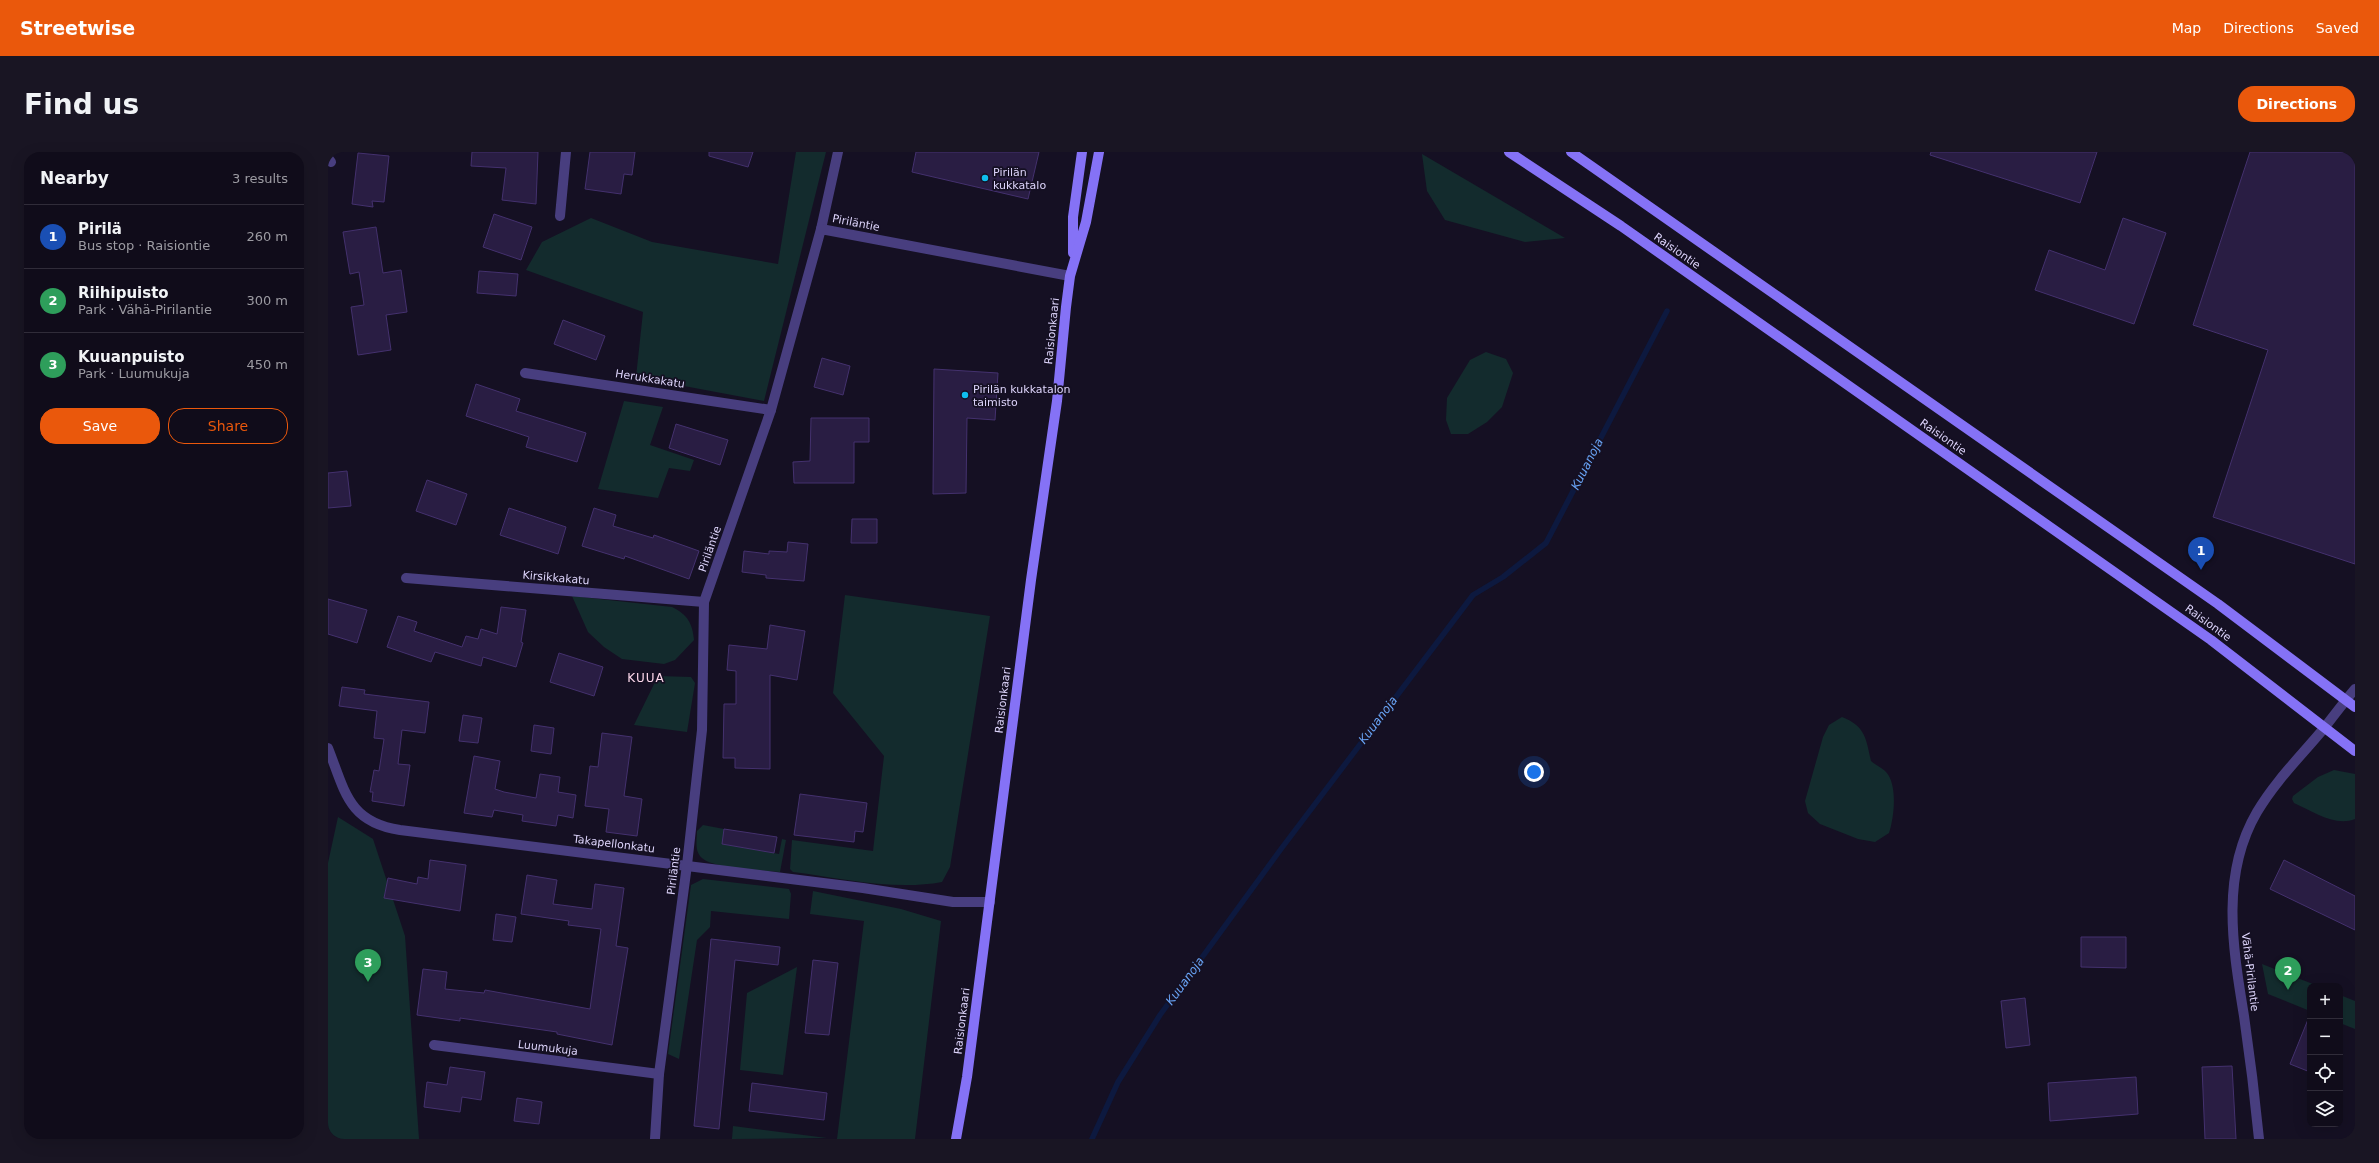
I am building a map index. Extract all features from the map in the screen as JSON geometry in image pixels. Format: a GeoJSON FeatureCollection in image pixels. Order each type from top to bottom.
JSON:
{"type":"FeatureCollection","features":[{"type":"Feature","properties":{"kind":"main road","name":"Raisionkaari"},"geometry":{"type":"LineString","coordinates":[[1074,263],[1073,217],[1082,152]]}},
{"type":"Feature","properties":{"kind":"main road","name":"Raisionkaari"},"geometry":{"type":"LineString","coordinates":[[956,1139],[968,1077],[1056,401],[1070,276],[1086,222],[1099,152]]}},
{"type":"Feature","properties":{"kind":"main road","name":"Raisiontie"},"geometry":{"type":"LineString","coordinates":[[1509,152],[1627,231],[2205,635],[2355,751]]}},
{"type":"Feature","properties":{"kind":"main road","name":"Raisiontie"},"geometry":{"type":"LineString","coordinates":[[1571,152],[2192,585],[2355,707]]}},
{"type":"Feature","properties":{"kind":"street"},"geometry":{"type":"LineString","coordinates":[[560,216],[566,152]]}},
{"type":"Feature","properties":{"kind":"street"},"geometry":{"type":"LineString","coordinates":[[821,229],[838,152]]}},
{"type":"Feature","properties":{"kind":"street","name":"Piriläntie"},"geometry":{"type":"LineString","coordinates":[[655,1139],[660,1074],[688,865],[702,730],[704,602],[771,410],[821,229],[1070,276]]}},
{"type":"Feature","properties":{"kind":"street","name":"Herukkakatu"},"geometry":{"type":"LineString","coordinates":[[525,373],[771,410]]}},
{"type":"Feature","properties":{"kind":"street","name":"Kirsikkakatu"},"geometry":{"type":"LineString","coordinates":[[406,578],[704,602]]}},
{"type":"Feature","properties":{"kind":"street","name":"Vähä-Pirilantie"},"geometry":{"type":"LineString","coordinates":[[2258,1139],[2246,1036],[2233,949],[2232,901],[2237,867],[2245,836],[2257,812],[2278,781],[2325,727],[2355,689]]}},
{"type":"Feature","properties":{"kind":"street","name":"Takapellonkatu"},"geometry":{"type":"LineString","coordinates":[[328,748],[345,791],[357,812],[374,824],[396,829],[688,865],[953,902],[990,902]]}},
{"type":"Feature","properties":{"kind":"street","name":"Luumukuja"},"geometry":{"type":"LineString","coordinates":[[434,1045],[660,1074]]}},
{"type":"Feature","properties":{"kind":"green space"},"geometry":{"type":"Polygon","coordinates":[[[796,152],[826,152],[764,401],[636,377],[643,312],[526,270],[542,242],[591,218],[652,242],[778,264],[796,152]]]}},
{"type":"Feature","properties":{"kind":"green space"},"geometry":{"type":"Polygon","coordinates":[[[1422,154],[1565,238],[1525,242],[1445,220],[1427,191],[1422,154]]]}},
{"type":"Feature","properties":{"kind":"green space"},"geometry":{"type":"Polygon","coordinates":[[[1486,352],[1506,359],[1513,373],[1502,407],[1487,422],[1468,434],[1451,434],[1446,420],[1447,398],[1470,360],[1486,352]]]}},
{"type":"Feature","properties":{"kind":"green space"},"geometry":{"type":"Polygon","coordinates":[[[624,401],[663,407],[650,445],[694,460],[690,471],[669,468],[658,498],[598,489],[624,401]]]}},
{"type":"Feature","properties":{"kind":"green space"},"geometry":{"type":"Polygon","coordinates":[[[845,595],[990,616],[950,867],[942,882],[905,885],[868,883],[793,872],[790,869],[792,840],[873,851],[884,756],[833,693],[845,595]]]}},
{"type":"Feature","properties":{"kind":"green space"},"geometry":{"type":"Polygon","coordinates":[[[572,596],[672,607],[682,613],[688,620],[692,629],[694,640],[675,660],[664,664],[622,659],[604,647],[588,632],[572,596]]]}},
{"type":"Feature","properties":{"kind":"green space"},"geometry":{"type":"Polygon","coordinates":[[[658,676],[691,677],[695,683],[687,732],[634,725],[658,676]]]}},
{"type":"Feature","properties":{"kind":"green space"},"geometry":{"type":"Polygon","coordinates":[[[1842,717],[1856,724],[1860,729],[1866,739],[1871,761],[1886,772],[1892,785],[1894,802],[1889,833],[1875,842],[1858,839],[1820,824],[1808,813],[1805,801],[1823,737],[1829,725],[1842,717]]]}},
{"type":"Feature","properties":{"kind":"green space"},"geometry":{"type":"Polygon","coordinates":[[[2334,770],[2355,774],[2355,819],[2347,821],[2332,820],[2294,803],[2292,799],[2293,796],[2318,777],[2334,770]]]}},
{"type":"Feature","properties":{"kind":"green space"},"geometry":{"type":"Polygon","coordinates":[[[338,817],[373,839],[405,936],[419,1139],[328,1139],[328,863],[338,817]]]}},
{"type":"Feature","properties":{"kind":"green space"},"geometry":{"type":"Polygon","coordinates":[[[703,825],[724,829],[722,844],[779,854],[782,839],[786,840],[780,872],[727,867],[708,862],[699,855],[696,842],[697,831],[703,825]]]}},
{"type":"Feature","properties":{"kind":"green space"},"geometry":{"type":"Polygon","coordinates":[[[703,879],[789,889],[791,894],[789,919],[711,911],[710,927],[697,940],[679,1059],[668,1054],[691,885],[703,879]]]}},
{"type":"Feature","properties":{"kind":"green space"},"geometry":{"type":"Polygon","coordinates":[[[813,891],[901,909],[941,921],[915,1139],[837,1139],[864,921],[810,914],[813,891]]]}},
{"type":"Feature","properties":{"kind":"green space"},"geometry":{"type":"Polygon","coordinates":[[[2262,964],[2310,983],[2307,983],[2307,1010],[2268,994],[2262,964]]]}},
{"type":"Feature","properties":{"kind":"green space"},"geometry":{"type":"Polygon","coordinates":[[[797,967],[783,1075],[740,1070],[747,993],[797,967]]]}},
{"type":"Feature","properties":{"kind":"green space"},"geometry":{"type":"Polygon","coordinates":[[[2343,996],[2355,1001],[2355,1029],[2343,1024],[2343,996]]]}},
{"type":"Feature","properties":{"kind":"green space"},"geometry":{"type":"Polygon","coordinates":[[[733,1126],[827,1138],[732,1139],[733,1126]]]}},
{"type":"Feature","properties":{"kind":"building"},"geometry":{"type":"Polygon","coordinates":[[[472,152],[538,152],[536,204],[502,200],[506,168],[471,166],[472,152]]]}},
{"type":"Feature","properties":{"kind":"building"},"geometry":{"type":"Polygon","coordinates":[[[590,152],[635,152],[632,175],[624,174],[621,194],[585,189],[590,152]]]}},
{"type":"Feature","properties":{"kind":"building"},"geometry":{"type":"Polygon","coordinates":[[[709,152],[753,152],[748,167],[709,156],[709,152]]]}},
{"type":"Feature","properties":{"kind":"building","name":"Pirilän kukkatalo"},"geometry":{"type":"Polygon","coordinates":[[[916,152],[1039,152],[1028,199],[912,172],[916,152]]]}},
{"type":"Feature","properties":{"kind":"building"},"geometry":{"type":"Polygon","coordinates":[[[1931,152],[2097,152],[2080,203],[1930,155],[1931,152]]]}},
{"type":"Feature","properties":{"kind":"building"},"geometry":{"type":"Polygon","coordinates":[[[2250,152],[2355,152],[2355,564],[2213,517],[2268,350],[2193,325],[2250,152]]]}},
{"type":"Feature","properties":{"kind":"building"},"geometry":{"type":"Polygon","coordinates":[[[358,153],[389,156],[384,202],[372,201],[373,207],[352,204],[358,153]]]}},
{"type":"Feature","properties":{"kind":"building"},"geometry":{"type":"Polygon","coordinates":[[[494,214],[532,227],[521,260],[483,247],[494,214]]]}},
{"type":"Feature","properties":{"kind":"building"},"geometry":{"type":"Polygon","coordinates":[[[2123,218],[2166,233],[2134,324],[2035,290],[2049,250],[2105,270],[2123,218]]]}},
{"type":"Feature","properties":{"kind":"building"},"geometry":{"type":"Polygon","coordinates":[[[376,227],[383,273],[401,270],[407,312],[386,315],[391,350],[358,355],[351,307],[364,305],[359,272],[350,274],[343,232],[376,227]]]}},
{"type":"Feature","properties":{"kind":"building"},"geometry":{"type":"Polygon","coordinates":[[[479,271],[518,274],[516,296],[477,293],[479,271]]]}},
{"type":"Feature","properties":{"kind":"building"},"geometry":{"type":"Polygon","coordinates":[[[563,320],[605,336],[596,360],[554,344],[563,320]]]}},
{"type":"Feature","properties":{"kind":"building"},"geometry":{"type":"Polygon","coordinates":[[[822,358],[850,366],[843,395],[814,387],[822,358]]]}},
{"type":"Feature","properties":{"kind":"building"},"geometry":{"type":"Polygon","coordinates":[[[934,369],[998,373],[995,420],[967,418],[966,493],[933,494],[934,369]]]}},
{"type":"Feature","properties":{"kind":"building"},"geometry":{"type":"Polygon","coordinates":[[[476,384],[520,399],[516,411],[586,433],[577,462],[526,447],[529,437],[466,416],[476,384]]]}},
{"type":"Feature","properties":{"kind":"building"},"geometry":{"type":"Polygon","coordinates":[[[811,418],[869,418],[869,442],[854,442],[854,483],[794,483],[793,462],[810,461],[811,418]]]}},
{"type":"Feature","properties":{"kind":"building"},"geometry":{"type":"Polygon","coordinates":[[[676,424],[728,440],[720,465],[669,448],[676,424]]]}},
{"type":"Feature","properties":{"kind":"building"},"geometry":{"type":"Polygon","coordinates":[[[347,471],[351,506],[328,508],[328,473],[347,471]]]}},
{"type":"Feature","properties":{"kind":"building"},"geometry":{"type":"Polygon","coordinates":[[[427,480],[467,494],[456,525],[416,511],[427,480]]]}},
{"type":"Feature","properties":{"kind":"building"},"geometry":{"type":"Polygon","coordinates":[[[509,508],[566,527],[558,554],[500,535],[509,508]]]}},
{"type":"Feature","properties":{"kind":"building"},"geometry":{"type":"Polygon","coordinates":[[[594,508],[616,515],[613,526],[653,538],[654,535],[699,551],[689,579],[625,556],[624,559],[582,546],[594,508]]]}},
{"type":"Feature","properties":{"kind":"building"},"geometry":{"type":"Polygon","coordinates":[[[852,519],[877,519],[877,543],[851,543],[852,519]]]}},
{"type":"Feature","properties":{"kind":"building"},"geometry":{"type":"Polygon","coordinates":[[[788,542],[808,544],[804,581],[766,578],[766,575],[742,572],[744,551],[769,554],[769,551],[787,552],[788,542]]]}},
{"type":"Feature","properties":{"kind":"building"},"geometry":{"type":"Polygon","coordinates":[[[328,599],[367,610],[357,643],[328,634],[328,599]]]}},
{"type":"Feature","properties":{"kind":"building"},"geometry":{"type":"Polygon","coordinates":[[[501,607],[526,610],[521,642],[523,643],[516,667],[483,657],[481,666],[435,652],[431,662],[387,647],[398,616],[417,622],[414,631],[462,647],[466,636],[478,639],[481,629],[497,634],[501,607]]]}},
{"type":"Feature","properties":{"kind":"building"},"geometry":{"type":"Polygon","coordinates":[[[770,625],[805,631],[797,680],[770,675],[770,769],[735,768],[735,758],[723,758],[724,704],[736,704],[736,671],[727,670],[729,645],[767,649],[770,625]]]}},
{"type":"Feature","properties":{"kind":"building"},"geometry":{"type":"Polygon","coordinates":[[[559,653],[603,667],[594,696],[550,682],[559,653]]]}},
{"type":"Feature","properties":{"kind":"building"},"geometry":{"type":"Polygon","coordinates":[[[342,687],[365,690],[364,694],[429,702],[425,733],[402,730],[398,764],[410,765],[404,806],[372,801],[373,792],[370,792],[374,770],[379,771],[384,739],[374,738],[377,711],[339,706],[342,687]]]}},
{"type":"Feature","properties":{"kind":"building"},"geometry":{"type":"Polygon","coordinates":[[[463,715],[482,718],[478,743],[459,741],[463,715]]]}},
{"type":"Feature","properties":{"kind":"building"},"geometry":{"type":"Polygon","coordinates":[[[534,725],[554,728],[551,754],[531,751],[534,725]]]}},
{"type":"Feature","properties":{"kind":"building"},"geometry":{"type":"Polygon","coordinates":[[[602,733],[632,737],[624,796],[642,799],[637,836],[606,832],[609,809],[585,806],[590,766],[598,767],[602,733]]]}},
{"type":"Feature","properties":{"kind":"building"},"geometry":{"type":"Polygon","coordinates":[[[474,756],[500,761],[495,789],[504,792],[536,798],[540,774],[560,777],[558,792],[576,795],[573,818],[558,815],[556,826],[522,821],[523,815],[494,810],[492,817],[464,813],[474,756]]]}},
{"type":"Feature","properties":{"kind":"building"},"geometry":{"type":"Polygon","coordinates":[[[800,794],[867,803],[863,832],[855,831],[854,842],[794,835],[800,794]]]}},
{"type":"Feature","properties":{"kind":"building"},"geometry":{"type":"Polygon","coordinates":[[[724,829],[777,837],[774,853],[722,844],[724,829]]]}},
{"type":"Feature","properties":{"kind":"building"},"geometry":{"type":"Polygon","coordinates":[[[430,860],[466,865],[460,911],[384,898],[388,878],[417,884],[418,877],[428,879],[430,860]]]}},
{"type":"Feature","properties":{"kind":"building"},"geometry":{"type":"Polygon","coordinates":[[[2284,860],[2355,896],[2355,930],[2270,889],[2284,860]]]}},
{"type":"Feature","properties":{"kind":"building"},"geometry":{"type":"Polygon","coordinates":[[[527,875],[557,880],[553,904],[592,909],[595,884],[624,888],[616,946],[628,948],[612,1045],[557,1034],[557,1032],[460,1018],[460,1021],[417,1015],[423,969],[447,972],[445,989],[484,993],[485,990],[590,1009],[601,929],[568,925],[569,921],[521,914],[527,875]]]}},
{"type":"Feature","properties":{"kind":"building"},"geometry":{"type":"Polygon","coordinates":[[[496,914],[516,917],[512,942],[493,940],[496,914]]]}},
{"type":"Feature","properties":{"kind":"building"},"geometry":{"type":"Polygon","coordinates":[[[2081,937],[2126,937],[2126,968],[2081,967],[2081,937]]]}},
{"type":"Feature","properties":{"kind":"building"},"geometry":{"type":"Polygon","coordinates":[[[711,939],[780,947],[778,965],[735,960],[719,1129],[694,1126],[711,939]]]}},
{"type":"Feature","properties":{"kind":"building"},"geometry":{"type":"Polygon","coordinates":[[[813,960],[838,963],[829,1035],[805,1033],[813,960]]]}},
{"type":"Feature","properties":{"kind":"building"},"geometry":{"type":"Polygon","coordinates":[[[2025,998],[2030,1045],[2006,1048],[2001,1001],[2025,998]]]}},
{"type":"Feature","properties":{"kind":"building"},"geometry":{"type":"Polygon","coordinates":[[[2307,1022],[2307,1071],[2290,1064],[2307,1022]]]}},
{"type":"Feature","properties":{"kind":"building"},"geometry":{"type":"Polygon","coordinates":[[[2232,1066],[2236,1139],[2205,1139],[2202,1067],[2232,1066]]]}},
{"type":"Feature","properties":{"kind":"building"},"geometry":{"type":"Polygon","coordinates":[[[450,1067],[485,1072],[481,1100],[462,1097],[460,1112],[424,1107],[427,1082],[447,1085],[450,1067]]]}},
{"type":"Feature","properties":{"kind":"building"},"geometry":{"type":"Polygon","coordinates":[[[2136,1077],[2138,1114],[2050,1121],[2048,1083],[2136,1077]]]}},
{"type":"Feature","properties":{"kind":"building"},"geometry":{"type":"Polygon","coordinates":[[[752,1083],[827,1093],[824,1120],[749,1111],[752,1083]]]}},
{"type":"Feature","properties":{"kind":"building"},"geometry":{"type":"Polygon","coordinates":[[[517,1098],[542,1102],[539,1124],[514,1121],[517,1098]]]}},
{"type":"Feature","properties":{"kind":"waterway","name":"Kuuanoja"},"geometry":{"type":"LineString","coordinates":[[1092,1139],[1118,1082],[1160,1015],[1281,849],[1473,595],[1503,577],[1546,543],[1667,311]]}},
{"type":"Feature","properties":{"kind":"place","name":"Pirilän kukkatalo"},"geometry":{"type":"Point","coordinates":[985,178]}},
{"type":"Feature","properties":{"kind":"place","name":"Pirilän kukkatalon taimisto"},"geometry":{"type":"Point","coordinates":[965,395]}},
{"type":"Feature","properties":{"kind":"place","name":"Pirilä"},"geometry":{"type":"Point","coordinates":[2201,570]}},
{"type":"Feature","properties":{"kind":"place","name":"Kuuanpuisto"},"geometry":{"type":"Point","coordinates":[368,982]}},
{"type":"Feature","properties":{"kind":"place","name":"Riihipuisto"},"geometry":{"type":"Point","coordinates":[2288,990]}},
{"type":"Feature","properties":{"kind":"district","name":"KUUA"},"geometry":{"type":"Point","coordinates":[646,678]}}]}
